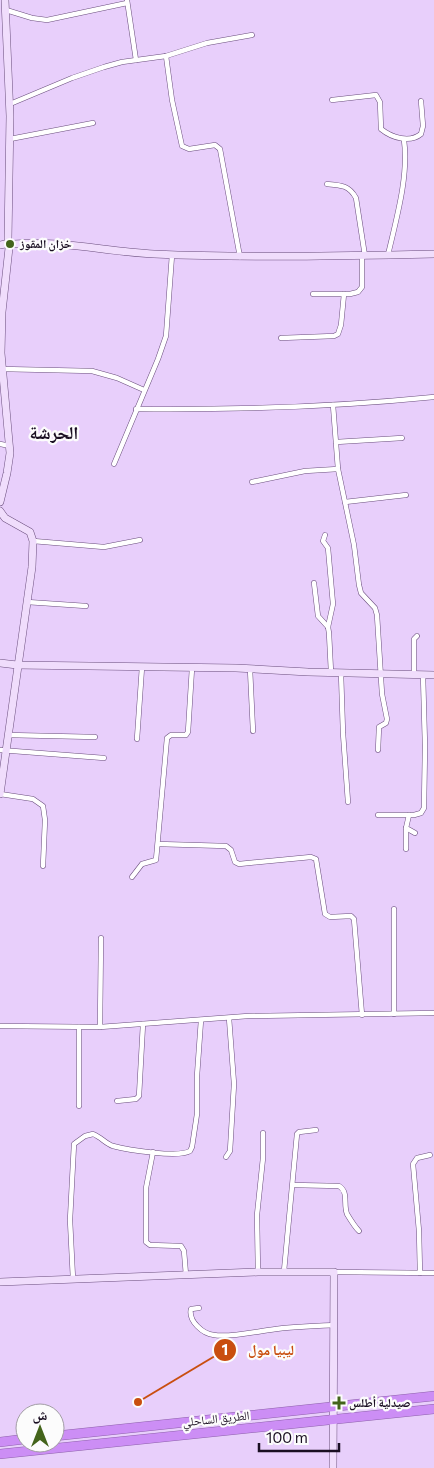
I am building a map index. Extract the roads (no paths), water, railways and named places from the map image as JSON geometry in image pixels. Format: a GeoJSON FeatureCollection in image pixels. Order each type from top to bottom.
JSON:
{"type":"FeatureCollection","features":[{"type":"Feature","properties":{"kind":"highway","name":"الطريق الساحلي"},"geometry":{"type":"LineString","coordinates":[[65,1435],[434,1396]]}},
{"type":"Feature","properties":{"kind":"highway","name":"الطريق الساحلي"},"geometry":{"type":"LineString","coordinates":[[0,1454],[434,1409]]}},
{"type":"Feature","properties":{"kind":"highway"},"geometry":{"type":"LineString","coordinates":[[0,1442],[15,1440]]}},
{"type":"Feature","properties":{"kind":"street"},"geometry":{"type":"LineString","coordinates":[[0,502],[8,468],[10,446],[2,369],[2,322],[7,244],[10,139],[10,104],[3,33],[6,10],[5,0]]}},
{"type":"Feature","properties":{"kind":"street"},"geometry":{"type":"LineString","coordinates":[[6,10],[32,18],[47,20],[127,2],[136,60]]}},
{"type":"Feature","properties":{"kind":"street"},"geometry":{"type":"LineString","coordinates":[[10,104],[104,67],[166,56],[207,43],[252,35]]}},
{"type":"Feature","properties":{"kind":"street"},"geometry":{"type":"LineString","coordinates":[[166,56],[172,100],[182,146],[189,149],[215,145],[220,149],[240,257]]}},
{"type":"Feature","properties":{"kind":"street"},"geometry":{"type":"LineString","coordinates":[[332,100],[376,95],[380,98],[381,129],[404,140],[421,134],[423,126],[421,101]]}},
{"type":"Feature","properties":{"kind":"street"},"geometry":{"type":"LineString","coordinates":[[10,139],[93,123]]}},
{"type":"Feature","properties":{"kind":"street"},"geometry":{"type":"LineString","coordinates":[[388,255],[400,200],[404,165],[404,140]]}},
{"type":"Feature","properties":{"kind":"street"},"geometry":{"type":"LineString","coordinates":[[313,294],[355,294],[360,290],[364,256],[357,203],[353,193],[345,186],[327,184]]}},
{"type":"Feature","properties":{"kind":"street"},"geometry":{"type":"LineString","coordinates":[[7,244],[42,243],[119,252],[240,257],[434,254]]}},
{"type":"Feature","properties":{"kind":"street"},"geometry":{"type":"LineString","coordinates":[[114,464],[166,336],[172,255]]}},
{"type":"Feature","properties":{"kind":"street"},"geometry":{"type":"LineString","coordinates":[[281,338],[334,336],[338,334],[341,325],[344,294]]}},
{"type":"Feature","properties":{"kind":"street"},"geometry":{"type":"LineString","coordinates":[[2,369],[92,371],[117,378],[144,390]]}},
{"type":"Feature","properties":{"kind":"street"},"geometry":{"type":"LineString","coordinates":[[136,409],[205,410],[333,406],[434,397]]}},
{"type":"Feature","properties":{"kind":"street"},"geometry":{"type":"LineString","coordinates":[[333,406],[338,469],[354,545],[360,589],[377,613],[380,674],[387,721],[378,727],[378,750]]}},
{"type":"Feature","properties":{"kind":"street"},"geometry":{"type":"LineString","coordinates":[[336,442],[402,438]]}},
{"type":"Feature","properties":{"kind":"street"},"geometry":{"type":"LineString","coordinates":[[0,444],[10,446]]}},
{"type":"Feature","properties":{"kind":"street"},"geometry":{"type":"LineString","coordinates":[[252,482],[305,471],[338,469]]}},
{"type":"Feature","properties":{"kind":"street"},"geometry":{"type":"LineString","coordinates":[[344,502],[406,495]]}},
{"type":"Feature","properties":{"kind":"street"},"geometry":{"type":"LineString","coordinates":[[0,511],[5,518],[30,532],[33,540],[28,602],[17,665],[8,735],[3,751],[0,794],[33,799],[43,806],[45,820],[43,866]]}},
{"type":"Feature","properties":{"kind":"street"},"geometry":{"type":"LineString","coordinates":[[325,535],[324,541],[328,548],[333,604],[328,628]]}},
{"type":"Feature","properties":{"kind":"street"},"geometry":{"type":"LineString","coordinates":[[33,540],[104,547],[140,540]]}},
{"type":"Feature","properties":{"kind":"street"},"geometry":{"type":"LineString","coordinates":[[314,583],[318,616],[328,628],[330,635],[331,672]]}},
{"type":"Feature","properties":{"kind":"street"},"geometry":{"type":"LineString","coordinates":[[28,602],[86,606]]}},
{"type":"Feature","properties":{"kind":"street"},"geometry":{"type":"LineString","coordinates":[[414,674],[414,639],[417,636]]}},
{"type":"Feature","properties":{"kind":"street"},"geometry":{"type":"LineString","coordinates":[[0,663],[17,665],[250,669],[434,675]]}},
{"type":"Feature","properties":{"kind":"street"},"geometry":{"type":"LineString","coordinates":[[137,740],[142,667]]}},
{"type":"Feature","properties":{"kind":"street"},"geometry":{"type":"LineString","coordinates":[[132,877],[142,864],[156,860],[167,738],[171,735],[186,734],[188,732],[192,668]]}},
{"type":"Feature","properties":{"kind":"street"},"geometry":{"type":"LineString","coordinates":[[250,669],[252,731]]}},
{"type":"Feature","properties":{"kind":"street"},"geometry":{"type":"LineString","coordinates":[[341,673],[348,802]]}},
{"type":"Feature","properties":{"kind":"street"},"geometry":{"type":"LineString","coordinates":[[378,815],[421,813],[424,805],[423,675]]}},
{"type":"Feature","properties":{"kind":"street"},"geometry":{"type":"LineString","coordinates":[[8,735],[95,737]]}},
{"type":"Feature","properties":{"kind":"street"},"geometry":{"type":"LineString","coordinates":[[3,751],[104,758]]}},
{"type":"Feature","properties":{"kind":"street"},"geometry":{"type":"LineString","coordinates":[[406,849],[406,828],[409,815]]}},
{"type":"Feature","properties":{"kind":"street"},"geometry":{"type":"LineString","coordinates":[[406,828],[415,833]]}},
{"type":"Feature","properties":{"kind":"street"},"geometry":{"type":"LineString","coordinates":[[158,844],[226,846],[230,848],[235,862],[239,864],[311,857],[316,859],[325,914],[330,917],[351,916],[354,919],[362,1015]]}},
{"type":"Feature","properties":{"kind":"street"},"geometry":{"type":"LineString","coordinates":[[394,909],[394,1014]]}},
{"type":"Feature","properties":{"kind":"street"},"geometry":{"type":"LineString","coordinates":[[100,1027],[101,938]]}},
{"type":"Feature","properties":{"kind":"street"},"geometry":{"type":"LineString","coordinates":[[0,1026],[100,1027],[298,1015],[434,1013]]}},
{"type":"Feature","properties":{"kind":"street"},"geometry":{"type":"LineString","coordinates":[[226,1156],[230,1151],[234,1094],[229,1018]]}},
{"type":"Feature","properties":{"kind":"street"},"geometry":{"type":"LineString","coordinates":[[72,1279],[70,1220],[74,1144],[85,1136],[94,1134],[103,1138],[112,1146],[153,1152],[186,1154],[192,1147],[197,1114],[197,1076],[201,1020]]}},
{"type":"Feature","properties":{"kind":"street"},"geometry":{"type":"LineString","coordinates":[[117,1101],[136,1099],[138,1096],[143,1024]]}},
{"type":"Feature","properties":{"kind":"street"},"geometry":{"type":"LineString","coordinates":[[78,1106],[79,1027]]}},
{"type":"Feature","properties":{"kind":"street"},"geometry":{"type":"LineString","coordinates":[[284,1271],[297,1134],[299,1132],[316,1130]]}},
{"type":"Feature","properties":{"kind":"street"},"geometry":{"type":"LineString","coordinates":[[258,1272],[257,1215],[263,1158],[263,1133]]}},
{"type":"Feature","properties":{"kind":"street"},"geometry":{"type":"LineString","coordinates":[[153,1152],[146,1188],[146,1242],[150,1246],[181,1246],[184,1251],[186,1275]]}},
{"type":"Feature","properties":{"kind":"street"},"geometry":{"type":"LineString","coordinates":[[420,1273],[419,1231],[413,1164],[417,1158],[430,1155]]}},
{"type":"Feature","properties":{"kind":"street"},"geometry":{"type":"LineString","coordinates":[[293,1185],[335,1185],[343,1188],[347,1213],[359,1232]]}},
{"type":"Feature","properties":{"kind":"street"},"geometry":{"type":"LineString","coordinates":[[0,1282],[284,1271],[434,1273]]}},
{"type":"Feature","properties":{"kind":"street"},"geometry":{"type":"LineString","coordinates":[[333,1468],[334,1272]]}},
{"type":"Feature","properties":{"kind":"street"},"geometry":{"type":"LineString","coordinates":[[199,1308],[191,1309],[190,1314],[195,1323],[204,1332],[213,1335],[225,1336],[278,1328],[334,1325]]}},
{"type":"Feature","properties":{"kind":"place","name":"خزان المقوز"},"geometry":{"type":"Point","coordinates":[10,244]}},
{"type":"Feature","properties":{"kind":"place","name":"ليبيا مول"},"geometry":{"type":"Point","coordinates":[138,1402]}},
{"type":"Feature","properties":{"kind":"place","name":"صيدلية أطلس"},"geometry":{"type":"Point","coordinates":[339,1403]}},
{"type":"Feature","properties":{"kind":"district","name":"الحرشة"},"geometry":{"type":"Point","coordinates":[54,433]}}]}
